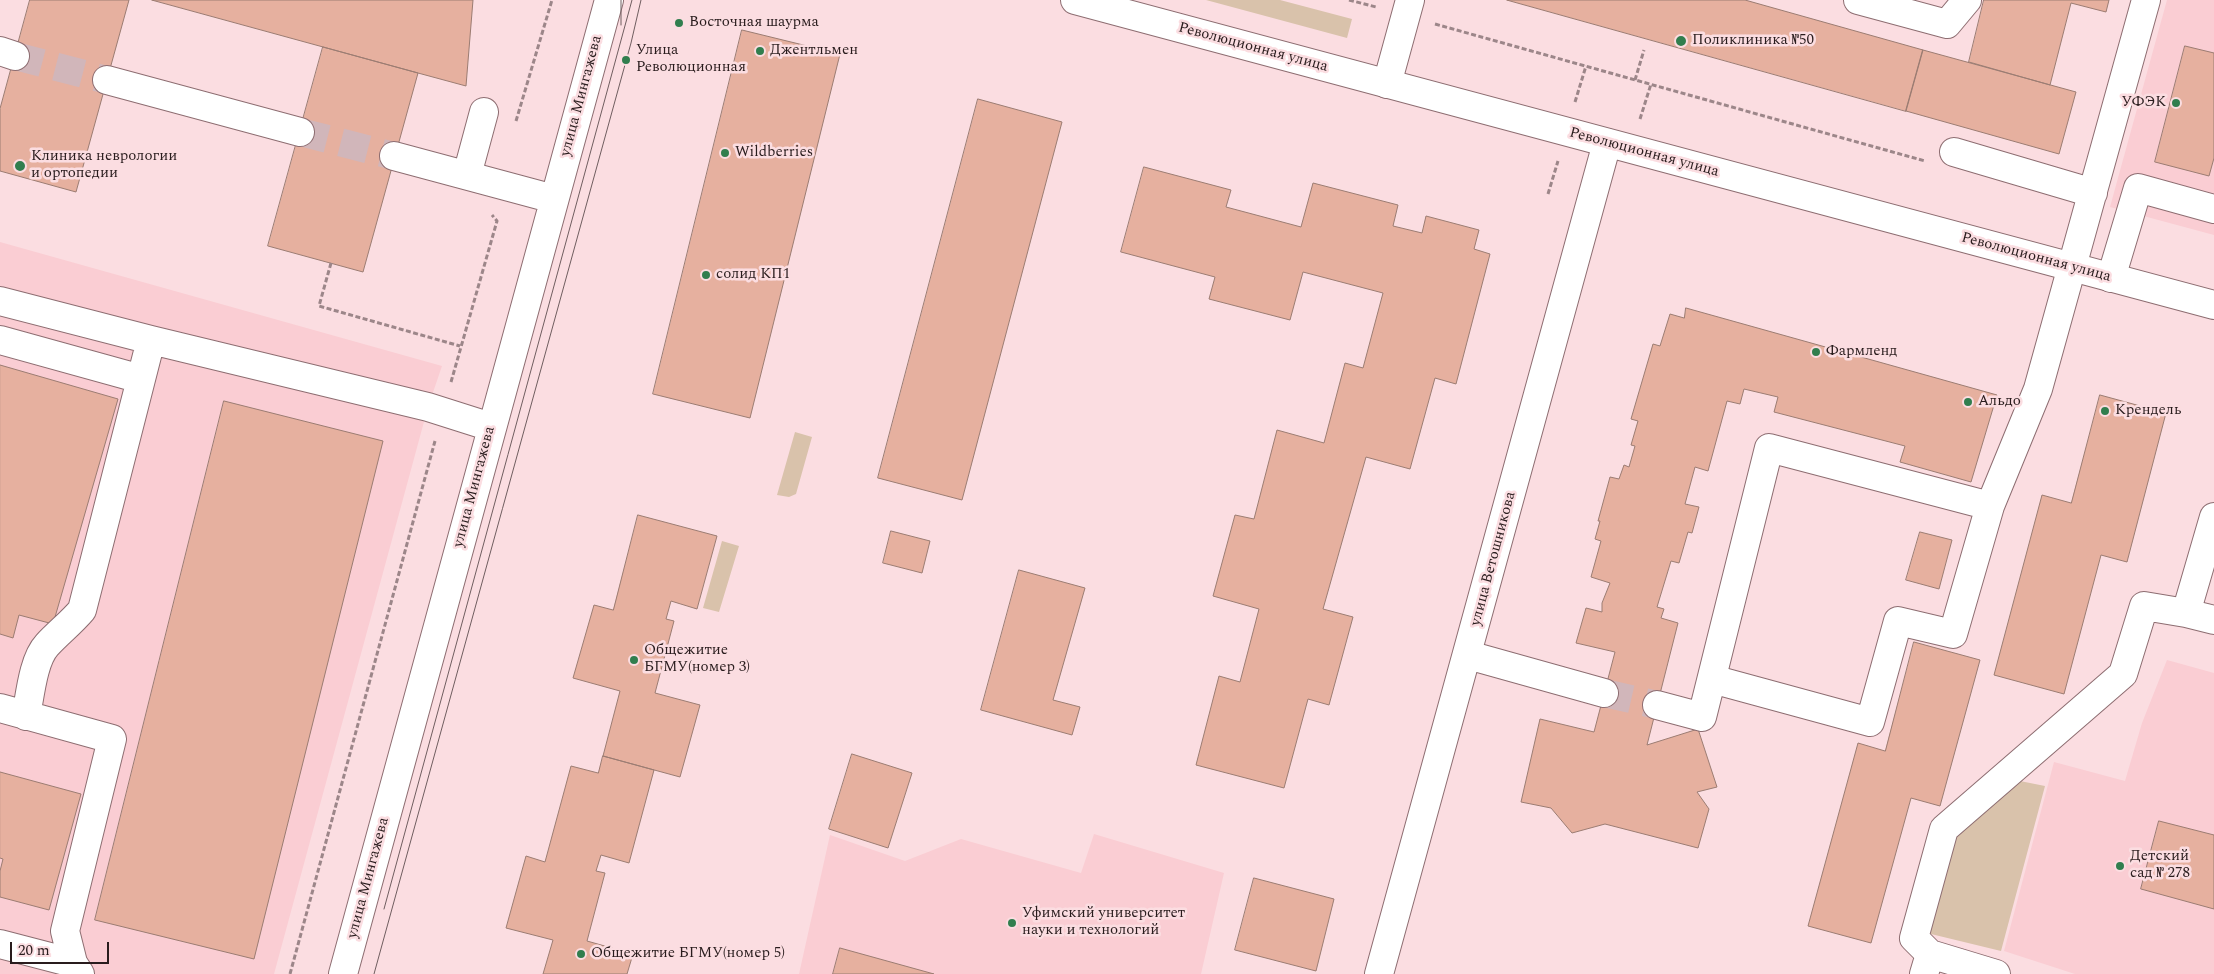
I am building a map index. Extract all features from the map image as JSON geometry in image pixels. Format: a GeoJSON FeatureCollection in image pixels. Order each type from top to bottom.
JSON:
{"type":"FeatureCollection","features":[{"type":"Feature","properties":{"kind":"street","name":"Революционная улица"},"geometry":{"type":"LineString","coordinates":[[1075,0],[2214,305]]}},
{"type":"Feature","properties":{"kind":"street"},"geometry":{"type":"LineString","coordinates":[[1858,0],[1947,24],[1967,0]]}},
{"type":"Feature","properties":{"kind":"street"},"geometry":{"type":"LineString","coordinates":[[1712,679],[1870,722],[1898,621],[1953,634],[1990,506],[2038,389],[2146,0]]}},
{"type":"Feature","properties":{"kind":"street","name":"улица Мингажева"},"geometry":{"type":"LineString","coordinates":[[343,974],[554,199],[603,8]]}},
{"type":"Feature","properties":{"kind":"street"},"geometry":{"type":"LineString","coordinates":[[1387,84],[1408,8]]}},
{"type":"Feature","properties":{"kind":"street"},"geometry":{"type":"LineString","coordinates":[[107,80],[300,132]]}},
{"type":"Feature","properties":{"kind":"street"},"geometry":{"type":"LineString","coordinates":[[467,176],[484,112]]}},
{"type":"Feature","properties":{"kind":"street","name":"улица Ветошникова"},"geometry":{"type":"LineString","coordinates":[[1379,974],[1607,143]]}},
{"type":"Feature","properties":{"kind":"street"},"geometry":{"type":"LineString","coordinates":[[1954,152],[2092,193]]}},
{"type":"Feature","properties":{"kind":"street"},"geometry":{"type":"LineString","coordinates":[[394,156],[554,199]]}},
{"type":"Feature","properties":{"kind":"street"},"geometry":{"type":"LineString","coordinates":[[2111,278],[2138,188],[2214,209]]}},
{"type":"Feature","properties":{"kind":"street"},"geometry":{"type":"LineString","coordinates":[[0,301],[443,411],[492,427]]}},
{"type":"Feature","properties":{"kind":"street"},"geometry":{"type":"LineString","coordinates":[[0,340],[141,379]]}},
{"type":"Feature","properties":{"kind":"street"},"geometry":{"type":"LineString","coordinates":[[26,716],[39,658],[46,646],[70,625],[82,610],[151,340]]}},
{"type":"Feature","properties":{"kind":"street"},"geometry":{"type":"LineString","coordinates":[[1657,705],[1702,717],[1769,448],[1990,506]]}},
{"type":"Feature","properties":{"kind":"street"},"geometry":{"type":"LineString","coordinates":[[2186,613],[2214,517]]}},
{"type":"Feature","properties":{"kind":"street"},"geometry":{"type":"LineString","coordinates":[[1996,974],[1927,964],[1914,938],[1944,829],[2123,674],[2144,606],[2214,620]]}},
{"type":"Feature","properties":{"kind":"street"},"geometry":{"type":"LineString","coordinates":[[1468,655],[1604,693]]}},
{"type":"Feature","properties":{"kind":"street"},"geometry":{"type":"LineString","coordinates":[[0,708],[112,739],[65,931],[77,968]]}},
{"type":"Feature","properties":{"kind":"street"},"geometry":{"type":"LineString","coordinates":[[0,944],[77,968]]}},
{"type":"Feature","properties":{"kind":"path"},"geometry":{"type":"LineString","coordinates":[[1349,0],[1408,8],[1635,80],[1927,162]]}},
{"type":"Feature","properties":{"kind":"path"},"geometry":{"type":"LineString","coordinates":[[1635,80],[1644,50]]}},
{"type":"Feature","properties":{"kind":"path"},"geometry":{"type":"LineString","coordinates":[[290,974],[460,346],[319,306],[331,263]]}},
{"type":"Feature","properties":{"kind":"shaded area"},"geometry":{"type":"Polygon","coordinates":[[[1206,0],[1280,0],[1352,19],[1347,38],[1206,0]]]}},
{"type":"Feature","properties":{"kind":"shaded area","name":"УФЭК"},"geometry":{"type":"Polygon","coordinates":[[[2167,0],[2214,0],[2214,235],[2110,207],[2167,0]]]}},
{"type":"Feature","properties":{"kind":"shaded area"},"geometry":{"type":"Polygon","coordinates":[[[0,242],[442,366],[428,407],[274,974],[0,974],[0,242]]]}},
{"type":"Feature","properties":{"kind":"shaded area"},"geometry":{"type":"Polygon","coordinates":[[[795,432],[812,437],[796,494],[789,497],[777,495],[795,432]]]}},
{"type":"Feature","properties":{"kind":"shaded area"},"geometry":{"type":"Polygon","coordinates":[[[722,541],[739,546],[719,612],[703,608],[722,541]]]}},
{"type":"Feature","properties":{"kind":"shaded area","name":"Детский сад № 278"},"geometry":{"type":"Polygon","coordinates":[[[2167,660],[2214,673],[2214,974],[2075,974],[2004,951],[2054,762],[2125,781],[2142,723],[2167,660]]]}},
{"type":"Feature","properties":{"kind":"shaded area"},"geometry":{"type":"Polygon","coordinates":[[[2015,780],[2045,786],[2001,951],[1931,934],[1926,926],[1950,832],[2015,780]]]}},
{"type":"Feature","properties":{"kind":"shaded area","name":"Уфимский университет науки и технологий"},"geometry":{"type":"Polygon","coordinates":[[[1094,834],[1224,873],[1201,974],[799,974],[830,835],[905,861],[961,839],[1081,873],[1094,834]]]}},
{"type":"Feature","properties":{"kind":"building"},"geometry":{"type":"Polygon","coordinates":[[[30,0],[129,0],[76,192],[0,171],[0,109],[30,0]]]}},
{"type":"Feature","properties":{"kind":"building"},"geometry":{"type":"Polygon","coordinates":[[[152,0],[473,0],[466,86],[418,73],[152,0]]]}},
{"type":"Feature","properties":{"kind":"building"},"geometry":{"type":"Polygon","coordinates":[[[1507,0],[1745,0],[1923,50],[1906,111],[1507,0]]]}},
{"type":"Feature","properties":{"kind":"building"},"geometry":{"type":"Polygon","coordinates":[[[1984,0],[2109,0],[2106,12],[2071,3],[2050,85],[1969,62],[1984,0]]]}},
{"type":"Feature","properties":{"kind":"building"},"geometry":{"type":"Polygon","coordinates":[[[742,30],[840,54],[750,418],[653,394],[742,30]]]}},
{"type":"Feature","properties":{"kind":"building"},"geometry":{"type":"Polygon","coordinates":[[[2185,46],[2214,53],[2214,158],[2209,176],[2155,162],[2185,46]]]}},
{"type":"Feature","properties":{"kind":"building"},"geometry":{"type":"Polygon","coordinates":[[[323,47],[418,73],[363,272],[268,246],[323,47]]]}},
{"type":"Feature","properties":{"kind":"building"},"geometry":{"type":"Polygon","coordinates":[[[1923,50],[2076,92],[2059,154],[1906,111],[1923,50]]]}},
{"type":"Feature","properties":{"kind":"building"},"geometry":{"type":"Polygon","coordinates":[[[978,99],[1062,122],[962,500],[878,478],[978,99]]]}},
{"type":"Feature","properties":{"kind":"building"},"geometry":{"type":"Polygon","coordinates":[[[1144,167],[1231,190],[1226,207],[1301,227],[1313,183],[1398,205],[1393,226],[1422,233],[1426,216],[1479,230],[1474,249],[1490,254],[1456,384],[1435,378],[1410,469],[1366,457],[1323,609],[1353,617],[1329,705],[1308,699],[1284,788],[1196,765],[1219,676],[1240,682],[1259,609],[1213,596],[1235,515],[1254,519],[1277,430],[1324,443],[1345,363],[1363,368],[1383,293],[1303,272],[1290,320],[1209,299],[1215,277],[1121,252],[1144,167]]]}},
{"type":"Feature","properties":{"kind":"building"},"geometry":{"type":"Polygon","coordinates":[[[1686,308],[1997,395],[1971,482],[1900,462],[1905,446],[1774,412],[1778,397],[1744,389],[1740,404],[1727,401],[1708,471],[1695,467],[1685,504],[1699,507],[1692,533],[1688,532],[1679,563],[1671,561],[1657,607],[1664,609],[1661,618],[1678,623],[1647,745],[1698,729],[1717,787],[1697,792],[1709,809],[1698,848],[1605,824],[1572,833],[1551,808],[1521,802],[1540,719],[1594,732],[1615,652],[1576,643],[1586,608],[1602,612],[1602,603],[1610,583],[1591,577],[1601,541],[1595,539],[1600,521],[1598,521],[1610,477],[1619,479],[1624,465],[1629,467],[1635,446],[1631,445],[1638,421],[1631,419],[1653,344],[1660,346],[1670,314],[1684,318],[1686,308]]]}},
{"type":"Feature","properties":{"kind":"building"},"geometry":{"type":"Polygon","coordinates":[[[0,365],[118,399],[53,624],[19,615],[13,638],[0,634],[0,365]]]}},
{"type":"Feature","properties":{"kind":"building"},"geometry":{"type":"Polygon","coordinates":[[[2100,395],[2166,413],[2127,562],[2101,555],[2064,694],[1994,675],[2042,495],[2071,503],[2100,395]]]}},
{"type":"Feature","properties":{"kind":"building"},"geometry":{"type":"Polygon","coordinates":[[[224,401],[383,441],[254,959],[95,920],[224,401]]]}},
{"type":"Feature","properties":{"kind":"building"},"geometry":{"type":"Polygon","coordinates":[[[638,515],[717,536],[697,609],[671,601],[666,619],[674,621],[655,693],[700,705],[680,777],[603,756],[620,691],[573,678],[594,605],[613,610],[638,515]]]}},
{"type":"Feature","properties":{"kind":"building"},"geometry":{"type":"Polygon","coordinates":[[[891,531],[930,541],[922,573],[883,563],[891,531]]]}},
{"type":"Feature","properties":{"kind":"building"},"geometry":{"type":"Polygon","coordinates":[[[1920,532],[1952,540],[1939,589],[1906,580],[1920,532]]]}},
{"type":"Feature","properties":{"kind":"building"},"geometry":{"type":"Polygon","coordinates":[[[1019,570],[1085,588],[1053,700],[1080,707],[1072,735],[981,710],[1019,570]]]}},
{"type":"Feature","properties":{"kind":"building"},"geometry":{"type":"Polygon","coordinates":[[[1914,642],[1980,660],[1940,806],[1911,798],[1871,943],[1808,926],[1858,743],[1885,751],[1914,642]]]}},
{"type":"Feature","properties":{"kind":"building"},"geometry":{"type":"Polygon","coordinates":[[[852,754],[912,773],[888,848],[829,829],[852,754]]]}},
{"type":"Feature","properties":{"kind":"building"},"geometry":{"type":"Polygon","coordinates":[[[603,756],[654,770],[629,863],[601,855],[596,871],[605,873],[587,941],[633,954],[627,974],[543,974],[553,940],[506,928],[526,856],[545,862],[571,766],[598,773],[603,756]]]}},
{"type":"Feature","properties":{"kind":"building"},"geometry":{"type":"Polygon","coordinates":[[[0,772],[81,794],[49,910],[0,897],[0,871],[3,859],[0,858],[0,772]]]}},
{"type":"Feature","properties":{"kind":"building"},"geometry":{"type":"Polygon","coordinates":[[[2159,821],[2214,835],[2214,909],[2141,889],[2159,821]]]}},
{"type":"Feature","properties":{"kind":"building"},"geometry":{"type":"Polygon","coordinates":[[[1254,878],[1334,899],[1316,971],[1235,950],[1254,878]]]}},
{"type":"Feature","properties":{"kind":"building"},"geometry":{"type":"Polygon","coordinates":[[[840,948],[934,974],[833,974],[840,948]]]}},
{"type":"Feature","properties":{"kind":"tunnel"},"geometry":{"type":"LineString","coordinates":[[15,56],[107,80]]}},
{"type":"Feature","properties":{"kind":"tunnel"},"geometry":{"type":"LineString","coordinates":[[300,132],[394,156]]}},
{"type":"Feature","properties":{"kind":"tunnel"},"geometry":{"type":"LineString","coordinates":[[1604,693],[1657,705]]}},
{"type":"Feature","properties":{"kind":"tram line"},"geometry":{"type":"LineString","coordinates":[[621,0],[621,25]]}},
{"type":"Feature","properties":{"kind":"tram line"},"geometry":{"type":"LineString","coordinates":[[384,909],[632,0]]}},
{"type":"Feature","properties":{"kind":"tram line"},"geometry":{"type":"LineString","coordinates":[[374,974],[631,43],[641,0]]}},
{"type":"Feature","properties":{"kind":"place","name":"Восточная шаурма"},"geometry":{"type":"Point","coordinates":[679,23]}},
{"type":"Feature","properties":{"kind":"place","name":"Поликлиника №50"},"geometry":{"type":"Point","coordinates":[1681,41]}},
{"type":"Feature","properties":{"kind":"place","name":"Джентльмен"},"geometry":{"type":"Point","coordinates":[760,51]}},
{"type":"Feature","properties":{"kind":"place","name":"Улица Революционная"},"geometry":{"type":"Point","coordinates":[626,60]}},
{"type":"Feature","properties":{"kind":"place","name":"УФЭК"},"geometry":{"type":"Point","coordinates":[2176,103]}},
{"type":"Feature","properties":{"kind":"place","name":"Wildberries"},"geometry":{"type":"Point","coordinates":[725,153]}},
{"type":"Feature","properties":{"kind":"place","name":"Клиника неврологии и ортопедии"},"geometry":{"type":"Point","coordinates":[20,166]}},
{"type":"Feature","properties":{"kind":"place","name":"солид КП1"},"geometry":{"type":"Point","coordinates":[706,275]}},
{"type":"Feature","properties":{"kind":"place","name":"Фармленд"},"geometry":{"type":"Point","coordinates":[1816,352]}},
{"type":"Feature","properties":{"kind":"place","name":"Альдо"},"geometry":{"type":"Point","coordinates":[1968,402]}},
{"type":"Feature","properties":{"kind":"place","name":"Крендель"},"geometry":{"type":"Point","coordinates":[2105,411]}},
{"type":"Feature","properties":{"kind":"place","name":"Общежитие БГМУ(номер 3)"},"geometry":{"type":"Point","coordinates":[634,660]}},
{"type":"Feature","properties":{"kind":"place","name":"Детский сад № 278"},"geometry":{"type":"Point","coordinates":[2120,866]}},
{"type":"Feature","properties":{"kind":"place","name":"Уфимский университет науки и технологий"},"geometry":{"type":"Point","coordinates":[1012,923]}},
{"type":"Feature","properties":{"kind":"place","name":"Общежитие БГМУ(номер 5)"},"geometry":{"type":"Point","coordinates":[581,954]}}]}
